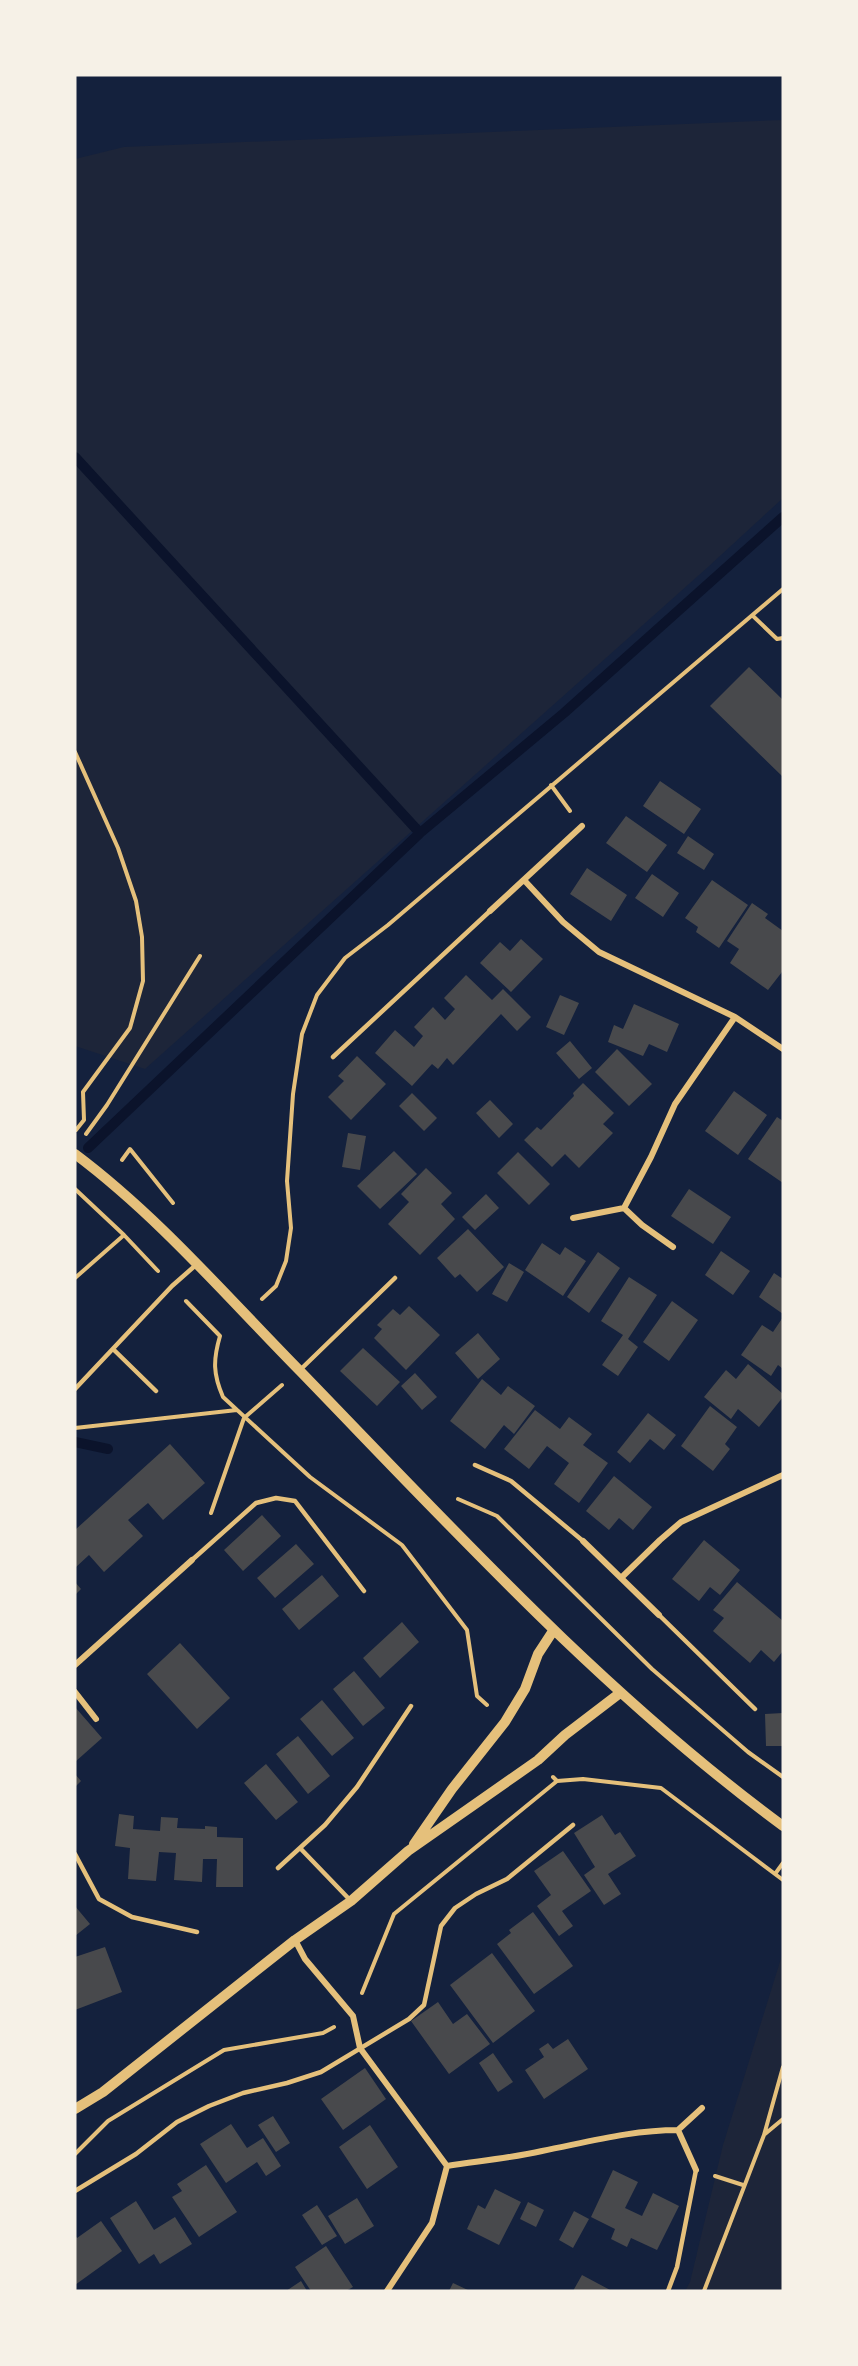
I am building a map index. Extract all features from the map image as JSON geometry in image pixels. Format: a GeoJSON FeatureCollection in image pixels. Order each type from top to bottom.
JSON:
{"type":"FeatureCollection","features":[{"type":"Feature","properties":{"kind":"street"},"geometry":{"type":"LineString","coordinates":[[490,911],[582,826]]}},
{"type":"Feature","properties":{"kind":"street"},"geometry":{"type":"LineString","coordinates":[[524,880],[563,922],[599,952],[735,1017],[783,1049]]}},
{"type":"Feature","properties":{"kind":"street"},"geometry":{"type":"LineString","coordinates":[[624,1208],[675,1104],[735,1017]]}},
{"type":"Feature","properties":{"kind":"street"},"geometry":{"type":"LineString","coordinates":[[75,1154],[108,1179],[198,1263],[553,1631],[620,1693],[783,1826]]}},
{"type":"Feature","properties":{"kind":"street"},"geometry":{"type":"LineString","coordinates":[[573,1218],[624,1208]]}},
{"type":"Feature","properties":{"kind":"street"},"geometry":{"type":"LineString","coordinates":[[624,1208],[642,1226],[673,1247]]}},
{"type":"Feature","properties":{"kind":"street"},"geometry":{"type":"LineString","coordinates":[[621,1578],[660,1539],[681,1522],[783,1475]]}},
{"type":"Feature","properties":{"kind":"street"},"geometry":{"type":"LineString","coordinates":[[583,1541],[659,1615]]}},
{"type":"Feature","properties":{"kind":"street"},"geometry":{"type":"LineString","coordinates":[[75,1665],[192,1560]]}},
{"type":"Feature","properties":{"kind":"street"},"geometry":{"type":"LineString","coordinates":[[408,1851],[452,1789],[505,1722],[525,1689],[538,1654],[553,1631]]}},
{"type":"Feature","properties":{"kind":"street"},"geometry":{"type":"LineString","coordinates":[[75,1692],[96,1719]]}},
{"type":"Feature","properties":{"kind":"street"},"geometry":{"type":"LineString","coordinates":[[75,2109],[103,2092],[295,1940],[351,1901],[408,1851],[538,1760],[565,1735],[620,1693]]}},
{"type":"Feature","properties":{"kind":"street"},"geometry":{"type":"LineString","coordinates":[[295,1940],[305,1959],[353,2016],[360,2048],[447,2166]]}},
{"type":"Feature","properties":{"kind":"street"},"geometry":{"type":"LineString","coordinates":[[447,2166],[540,2152],[620,2135],[653,2130],[678,2130],[702,2108]]}},
{"type":"Feature","properties":{"kind":"street"},"geometry":{"type":"LineString","coordinates":[[678,2130],[696,2170]]}},
{"type":"Feature","properties":{"kind":"street"},"geometry":{"type":"LineString","coordinates":[[387,2291],[432,2223],[447,2166]]}},
{"type":"Feature","properties":{"kind":"lane"},"geometry":{"type":"LineString","coordinates":[[333,1057],[490,911]]}},
{"type":"Feature","properties":{"kind":"lane"},"geometry":{"type":"LineString","coordinates":[[75,1389],[172,1286],[198,1263]]}},
{"type":"Feature","properties":{"kind":"lane"},"geometry":{"type":"LineString","coordinates":[[299,1370],[396,1278]]}},
{"type":"Feature","properties":{"kind":"lane"},"geometry":{"type":"LineString","coordinates":[[113,1349],[156,1391]]}},
{"type":"Feature","properties":{"kind":"lane"},"geometry":{"type":"LineString","coordinates":[[475,1465],[511,1481],[583,1541]]}},
{"type":"Feature","properties":{"kind":"lane"},"geometry":{"type":"LineString","coordinates":[[192,1560],[256,1503],[276,1498],[295,1501],[364,1591]]}},
{"type":"Feature","properties":{"kind":"lane"},"geometry":{"type":"LineString","coordinates":[[659,1615],[755,1710]]}},
{"type":"Feature","properties":{"kind":"lane"},"geometry":{"type":"LineString","coordinates":[[278,1868],[325,1825],[357,1787],[411,1706]]}},
{"type":"Feature","properties":{"kind":"lane"},"geometry":{"type":"LineString","coordinates":[[75,2191],[136,2154],[177,2122],[243,2093],[321,2072],[409,2019],[424,2005],[441,1926],[455,1908],[476,1894],[507,1879],[573,1826]]}},
{"type":"Feature","properties":{"kind":"lane"},"geometry":{"type":"LineString","coordinates":[[300,1848],[351,1901]]}},
{"type":"Feature","properties":{"kind":"lane"},"geometry":{"type":"LineString","coordinates":[[75,1854],[99,1899],[132,1917],[197,1932]]}},
{"type":"Feature","properties":{"kind":"lane"},"geometry":{"type":"LineString","coordinates":[[669,2291],[677,2267],[696,2170]]}},
{"type":"Feature","properties":{"kind":"path"},"geometry":{"type":"LineString","coordinates":[[582,826],[551,785],[783,589]]}},
{"type":"Feature","properties":{"kind":"path"},"geometry":{"type":"LineString","coordinates":[[753,616],[777,639],[783,638]]}},
{"type":"Feature","properties":{"kind":"path"},"geometry":{"type":"LineString","coordinates":[[75,752],[118,848],[136,901],[142,937],[143,981],[130,1028],[82,1092],[84,1120],[75,1132]]}},
{"type":"Feature","properties":{"kind":"path"},"geometry":{"type":"LineString","coordinates":[[81,1140],[114,1095],[200,956]]}},
{"type":"Feature","properties":{"kind":"path"},"geometry":{"type":"LineString","coordinates":[[90,1204],[130,1149],[173,1204]]}},
{"type":"Feature","properties":{"kind":"path"},"geometry":{"type":"LineString","coordinates":[[75,1189],[147,1260]]}},
{"type":"Feature","properties":{"kind":"path"},"geometry":{"type":"LineString","coordinates":[[75,1278],[124,1235]]}},
{"type":"Feature","properties":{"kind":"path"},"geometry":{"type":"LineString","coordinates":[[253,1295],[260,1302]]}},
{"type":"Feature","properties":{"kind":"path"},"geometry":{"type":"LineString","coordinates":[[188,1303],[220,1336],[214,1358],[217,1384],[223,1397],[310,1477],[402,1545],[467,1630],[477,1696],[486,1704]]}},
{"type":"Feature","properties":{"kind":"path"},"geometry":{"type":"LineString","coordinates":[[192,1560],[244,1418],[299,1370]]}},
{"type":"Feature","properties":{"kind":"path"},"geometry":{"type":"LineString","coordinates":[[75,1428],[237,1410]]}},
{"type":"Feature","properties":{"kind":"path"},"geometry":{"type":"LineString","coordinates":[[457,1498],[497,1516],[652,1669],[748,1752],[783,1777]]}},
{"type":"Feature","properties":{"kind":"path"},"geometry":{"type":"LineString","coordinates":[[550,1773],[557,1781]]}},
{"type":"Feature","properties":{"kind":"path"},"geometry":{"type":"LineString","coordinates":[[75,2154],[108,2121],[225,2050],[323,2033],[353,2016],[394,1914],[557,1781],[583,1779],[661,1788],[783,1880]]}},
{"type":"Feature","properties":{"kind":"path"},"geometry":{"type":"LineString","coordinates":[[775,1874],[783,1863]]}},
{"type":"Feature","properties":{"kind":"path"},"geometry":{"type":"LineString","coordinates":[[704,2291],[764,2135],[783,2067]]}},
{"type":"Feature","properties":{"kind":"path"},"geometry":{"type":"LineString","coordinates":[[764,2135],[783,2119]]}},
{"type":"Feature","properties":{"kind":"shaded area"},"geometry":{"type":"Polygon","coordinates":[[[783,120],[783,498],[145,1069],[75,1046],[75,159],[124,147],[783,120]]]}},
{"type":"Feature","properties":{"kind":"shaded area"},"geometry":{"type":"Polygon","coordinates":[[[783,1952],[783,2291],[685,2291],[690,2282],[723,2145],[783,1952]]]}},
{"type":"Feature","properties":{"kind":"building"},"geometry":{"type":"Polygon","coordinates":[[[749,667],[783,700],[783,777],[710,706],[749,667]]]}},
{"type":"Feature","properties":{"kind":"building"},"geometry":{"type":"Polygon","coordinates":[[[660,781],[701,809],[684,834],[643,806],[660,781]]]}},
{"type":"Feature","properties":{"kind":"building"},"geometry":{"type":"Polygon","coordinates":[[[626,816],[667,845],[647,872],[606,843],[626,816]]]}},
{"type":"Feature","properties":{"kind":"building"},"geometry":{"type":"Polygon","coordinates":[[[688,836],[714,854],[704,870],[677,853],[688,836]]]}},
{"type":"Feature","properties":{"kind":"building"},"geometry":{"type":"Polygon","coordinates":[[[587,868],[627,895],[611,921],[570,894],[587,868]]]}},
{"type":"Feature","properties":{"kind":"building"},"geometry":{"type":"Polygon","coordinates":[[[652,874],[679,893],[663,917],[635,898],[652,874]]]}},
{"type":"Feature","properties":{"kind":"building"},"geometry":{"type":"Polygon","coordinates":[[[712,880],[748,905],[719,948],[696,932],[698,927],[685,918],[712,880]]]}},
{"type":"Feature","properties":{"kind":"building"},"geometry":{"type":"Polygon","coordinates":[[[752,903],[768,914],[765,918],[783,931],[783,973],[768,990],[730,963],[739,949],[727,941],[752,903]]]}},
{"type":"Feature","properties":{"kind":"building"},"geometry":{"type":"Polygon","coordinates":[[[521,939],[543,959],[511,992],[480,963],[500,942],[510,951],[521,939]]]}},
{"type":"Feature","properties":{"kind":"building"},"geometry":{"type":"Polygon","coordinates":[[[466,975],[492,1000],[503,989],[531,1017],[517,1031],[501,1014],[453,1065],[447,1058],[438,1069],[432,1064],[412,1086],[375,1053],[395,1030],[414,1047],[423,1036],[414,1027],[433,1007],[445,1020],[455,1009],[444,998],[466,975]]]}},
{"type":"Feature","properties":{"kind":"building"},"geometry":{"type":"Polygon","coordinates":[[[560,995],[579,1003],[564,1035],[546,1027],[560,995]]]}},
{"type":"Feature","properties":{"kind":"building"},"geometry":{"type":"Polygon","coordinates":[[[634,1004],[679,1024],[667,1052],[649,1044],[643,1056],[608,1042],[614,1025],[623,1029],[634,1004]]]}},
{"type":"Feature","properties":{"kind":"building"},"geometry":{"type":"Polygon","coordinates":[[[570,1041],[592,1068],[579,1079],[556,1053],[570,1041]]]}},
{"type":"Feature","properties":{"kind":"building"},"geometry":{"type":"Polygon","coordinates":[[[617,1049],[652,1084],[629,1106],[595,1072],[617,1049]]]}},
{"type":"Feature","properties":{"kind":"building"},"geometry":{"type":"Polygon","coordinates":[[[357,1056],[386,1084],[351,1120],[328,1097],[344,1081],[338,1076],[357,1056]]]}},
{"type":"Feature","properties":{"kind":"building"},"geometry":{"type":"Polygon","coordinates":[[[583,1083],[614,1113],[603,1124],[613,1133],[579,1168],[565,1154],[552,1167],[524,1140],[537,1127],[541,1130],[574,1096],[573,1093],[583,1083]]]}},
{"type":"Feature","properties":{"kind":"building"},"geometry":{"type":"Polygon","coordinates":[[[734,1091],[767,1115],[738,1155],[705,1131],[734,1091]]]}},
{"type":"Feature","properties":{"kind":"building"},"geometry":{"type":"Polygon","coordinates":[[[412,1093],[437,1118],[424,1131],[399,1106],[412,1093]]]}},
{"type":"Feature","properties":{"kind":"building"},"geometry":{"type":"Polygon","coordinates":[[[490,1100],[513,1124],[499,1138],[476,1113],[490,1100]]]}},
{"type":"Feature","properties":{"kind":"building"},"geometry":{"type":"Polygon","coordinates":[[[777,1117],[783,1121],[783,1183],[748,1159],[777,1117]]]}},
{"type":"Feature","properties":{"kind":"building"},"geometry":{"type":"Polygon","coordinates":[[[348,1133],[366,1136],[360,1170],[342,1167],[348,1133]]]}},
{"type":"Feature","properties":{"kind":"building"},"geometry":{"type":"Polygon","coordinates":[[[394,1151],[417,1174],[380,1209],[357,1186],[394,1151]]]}},
{"type":"Feature","properties":{"kind":"building"},"geometry":{"type":"Polygon","coordinates":[[[518,1152],[550,1184],[529,1205],[497,1173],[518,1152]]]}},
{"type":"Feature","properties":{"kind":"building"},"geometry":{"type":"Polygon","coordinates":[[[426,1168],[452,1193],[441,1204],[455,1219],[420,1255],[388,1224],[409,1202],[401,1194],[426,1168]]]}},
{"type":"Feature","properties":{"kind":"building"},"geometry":{"type":"Polygon","coordinates":[[[689,1189],[731,1217],[713,1244],[671,1216],[689,1189]]]}},
{"type":"Feature","properties":{"kind":"building"},"geometry":{"type":"Polygon","coordinates":[[[486,1194],[499,1208],[475,1230],[462,1217],[486,1194]]]}},
{"type":"Feature","properties":{"kind":"building"},"geometry":{"type":"Polygon","coordinates":[[[468,1229],[504,1267],[477,1292],[460,1274],[455,1278],[437,1258],[468,1229]]]}},
{"type":"Feature","properties":{"kind":"building"},"geometry":{"type":"Polygon","coordinates":[[[542,1243],[560,1255],[565,1247],[586,1261],[563,1296],[525,1270],[542,1243]]]}},
{"type":"Feature","properties":{"kind":"building"},"geometry":{"type":"Polygon","coordinates":[[[721,1251],[750,1271],[733,1295],[705,1275],[721,1251]]]}},
{"type":"Feature","properties":{"kind":"building"},"geometry":{"type":"Polygon","coordinates":[[[598,1252],[620,1268],[589,1313],[567,1297],[598,1252]]]}},
{"type":"Feature","properties":{"kind":"building"},"geometry":{"type":"Polygon","coordinates":[[[509,1263],[524,1272],[507,1302],[492,1294],[509,1263]]]}},
{"type":"Feature","properties":{"kind":"building"},"geometry":{"type":"Polygon","coordinates":[[[774,1273],[783,1279],[783,1314],[759,1297],[774,1273]]]}},
{"type":"Feature","properties":{"kind":"building"},"geometry":{"type":"Polygon","coordinates":[[[629,1277],[657,1295],[628,1339],[638,1347],[618,1376],[602,1365],[623,1335],[601,1321],[629,1277]]]}},
{"type":"Feature","properties":{"kind":"building"},"geometry":{"type":"Polygon","coordinates":[[[672,1301],[698,1320],[669,1361],[643,1342],[672,1301]]]}},
{"type":"Feature","properties":{"kind":"building"},"geometry":{"type":"Polygon","coordinates":[[[409,1306],[440,1335],[406,1370],[374,1338],[382,1329],[377,1325],[393,1309],[400,1315],[409,1306]]]}},
{"type":"Feature","properties":{"kind":"building"},"geometry":{"type":"Polygon","coordinates":[[[783,1317],[783,1369],[778,1365],[771,1376],[741,1355],[762,1325],[773,1332],[783,1317]]]}},
{"type":"Feature","properties":{"kind":"building"},"geometry":{"type":"Polygon","coordinates":[[[478,1333],[500,1359],[478,1379],[455,1353],[478,1333]]]}},
{"type":"Feature","properties":{"kind":"building"},"geometry":{"type":"Polygon","coordinates":[[[363,1348],[400,1382],[377,1406],[340,1371],[363,1348]]]}},
{"type":"Feature","properties":{"kind":"building"},"geometry":{"type":"Polygon","coordinates":[[[748,1364],[783,1394],[759,1427],[738,1409],[731,1419],[704,1397],[726,1370],[736,1379],[748,1364]]]}},
{"type":"Feature","properties":{"kind":"building"},"geometry":{"type":"Polygon","coordinates":[[[415,1373],[437,1397],[422,1410],[401,1386],[415,1373]]]}},
{"type":"Feature","properties":{"kind":"building"},"geometry":{"type":"Polygon","coordinates":[[[482,1379],[501,1395],[508,1386],[535,1406],[514,1434],[504,1425],[485,1449],[450,1421],[482,1379]]]}},
{"type":"Feature","properties":{"kind":"building"},"geometry":{"type":"Polygon","coordinates":[[[710,1406],[737,1427],[725,1444],[730,1449],[713,1471],[681,1446],[710,1406]]]}},
{"type":"Feature","properties":{"kind":"building"},"geometry":{"type":"Polygon","coordinates":[[[535,1410],[560,1429],[569,1417],[592,1434],[583,1445],[608,1463],[579,1503],[554,1484],[569,1463],[547,1446],[529,1469],[504,1449],[535,1410]]]}},
{"type":"Feature","properties":{"kind":"building"},"geometry":{"type":"Polygon","coordinates":[[[648,1413],[676,1435],[664,1450],[650,1439],[630,1463],[617,1452],[648,1413]]]}},
{"type":"Feature","properties":{"kind":"building"},"geometry":{"type":"Polygon","coordinates":[[[170,1444],[205,1483],[163,1520],[148,1503],[128,1520],[143,1536],[104,1572],[89,1555],[75,1568],[75,1530],[170,1444]]]}},
{"type":"Feature","properties":{"kind":"building"},"geometry":{"type":"Polygon","coordinates":[[[614,1476],[652,1507],[633,1530],[619,1518],[609,1530],[586,1511],[614,1476]]]}},
{"type":"Feature","properties":{"kind":"building"},"geometry":{"type":"Polygon","coordinates":[[[262,1515],[281,1536],[243,1571],[224,1550],[262,1515]]]}},
{"type":"Feature","properties":{"kind":"building"},"geometry":{"type":"Polygon","coordinates":[[[704,1540],[740,1570],[720,1595],[710,1587],[699,1601],[672,1579],[704,1540]]]}},
{"type":"Feature","properties":{"kind":"building"},"geometry":{"type":"Polygon","coordinates":[[[296,1544],[314,1564],[275,1598],[257,1578],[296,1544]]]}},
{"type":"Feature","properties":{"kind":"building"},"geometry":{"type":"Polygon","coordinates":[[[322,1575],[339,1596],[299,1630],[282,1609],[322,1575]]]}},
{"type":"Feature","properties":{"kind":"building"},"geometry":{"type":"Polygon","coordinates":[[[75,1582],[81,1589],[75,1595],[75,1582]]]}},
{"type":"Feature","properties":{"kind":"building"},"geometry":{"type":"Polygon","coordinates":[[[737,1582],[783,1621],[783,1651],[774,1662],[761,1650],[750,1663],[713,1631],[724,1618],[713,1610],[737,1582]]]}},
{"type":"Feature","properties":{"kind":"building"},"geometry":{"type":"Polygon","coordinates":[[[402,1622],[419,1642],[380,1678],[363,1658],[402,1622]]]}},
{"type":"Feature","properties":{"kind":"building"},"geometry":{"type":"Polygon","coordinates":[[[180,1643],[230,1698],[197,1729],[147,1674],[180,1643]]]}},
{"type":"Feature","properties":{"kind":"building"},"geometry":{"type":"Polygon","coordinates":[[[354,1671],[385,1708],[363,1726],[333,1689],[354,1671]]]}},
{"type":"Feature","properties":{"kind":"building"},"geometry":{"type":"Polygon","coordinates":[[[322,1700],[354,1738],[332,1756],[300,1719],[322,1700]]]}},
{"type":"Feature","properties":{"kind":"building"},"geometry":{"type":"Polygon","coordinates":[[[75,1707],[102,1738],[75,1762],[75,1707]]]}},
{"type":"Feature","properties":{"kind":"building"},"geometry":{"type":"Polygon","coordinates":[[[783,1713],[783,1746],[766,1746],[765,1714],[783,1713]]]}},
{"type":"Feature","properties":{"kind":"building"},"geometry":{"type":"Polygon","coordinates":[[[298,1736],[330,1776],[308,1794],[276,1754],[298,1736]]]}},
{"type":"Feature","properties":{"kind":"building"},"geometry":{"type":"Polygon","coordinates":[[[266,1764],[298,1802],[276,1820],[244,1783],[266,1764]]]}},
{"type":"Feature","properties":{"kind":"building"},"geometry":{"type":"Polygon","coordinates":[[[75,1774],[81,1781],[75,1787],[75,1774]]]}},
{"type":"Feature","properties":{"kind":"building"},"geometry":{"type":"Polygon","coordinates":[[[119,1814],[134,1816],[133,1829],[160,1831],[161,1817],[178,1818],[177,1828],[217,1827],[217,1837],[243,1838],[243,1887],[216,1887],[217,1859],[203,1859],[202,1882],[174,1880],[176,1853],[159,1852],[156,1881],[128,1879],[130,1848],[115,1846],[119,1814]]]}},
{"type":"Feature","properties":{"kind":"building"},"geometry":{"type":"Polygon","coordinates":[[[602,1815],[615,1835],[620,1832],[636,1856],[608,1874],[621,1894],[604,1905],[584,1875],[595,1867],[574,1833],[602,1815]]]}},
{"type":"Feature","properties":{"kind":"building"},"geometry":{"type":"Polygon","coordinates":[[[563,1851],[591,1891],[562,1911],[573,1926],[559,1936],[537,1906],[551,1895],[534,1871],[563,1851]]]}},
{"type":"Feature","properties":{"kind":"building"},"geometry":{"type":"Polygon","coordinates":[[[75,1906],[90,1924],[75,1936],[75,1906]]]}},
{"type":"Feature","properties":{"kind":"building"},"geometry":{"type":"Polygon","coordinates":[[[533,1912],[573,1966],[534,1994],[497,1944],[511,1933],[509,1930],[533,1912]]]}},
{"type":"Feature","properties":{"kind":"building"},"geometry":{"type":"Polygon","coordinates":[[[105,1947],[122,1992],[75,2010],[75,1957],[105,1947]]]}},
{"type":"Feature","properties":{"kind":"building"},"geometry":{"type":"Polygon","coordinates":[[[492,1953],[535,2011],[493,2043],[450,1985],[492,1953]]]}},
{"type":"Feature","properties":{"kind":"building"},"geometry":{"type":"Polygon","coordinates":[[[438,2002],[453,2024],[467,2014],[490,2044],[449,2074],[411,2021],[438,2002]]]}},
{"type":"Feature","properties":{"kind":"building"},"geometry":{"type":"Polygon","coordinates":[[[568,2039],[588,2069],[544,2099],[525,2070],[544,2057],[539,2049],[548,2043],[553,2049],[568,2039]]]}},
{"type":"Feature","properties":{"kind":"building"},"geometry":{"type":"Polygon","coordinates":[[[493,2053],[513,2082],[498,2092],[479,2063],[493,2053]]]}},
{"type":"Feature","properties":{"kind":"building"},"geometry":{"type":"Polygon","coordinates":[[[365,2068],[386,2099],[343,2130],[321,2099],[365,2068]]]}},
{"type":"Feature","properties":{"kind":"building"},"geometry":{"type":"Polygon","coordinates":[[[273,2116],[290,2143],[276,2152],[258,2125],[273,2116]]]}},
{"type":"Feature","properties":{"kind":"building"},"geometry":{"type":"Polygon","coordinates":[[[231,2124],[247,2148],[263,2138],[281,2166],[266,2176],[257,2162],[226,2183],[200,2144],[231,2124]]]}},
{"type":"Feature","properties":{"kind":"building"},"geometry":{"type":"Polygon","coordinates":[[[370,2125],[398,2167],[367,2189],[339,2147],[370,2125]]]}},
{"type":"Feature","properties":{"kind":"building"},"geometry":{"type":"Polygon","coordinates":[[[206,2165],[237,2212],[199,2237],[172,2197],[182,2191],[177,2184],[206,2165]]]}},
{"type":"Feature","properties":{"kind":"building"},"geometry":{"type":"Polygon","coordinates":[[[613,2170],[638,2182],[625,2208],[642,2216],[653,2193],[679,2206],[657,2250],[631,2238],[627,2247],[611,2239],[615,2229],[591,2217],[613,2170]]]}},
{"type":"Feature","properties":{"kind":"building"},"geometry":{"type":"Polygon","coordinates":[[[495,2189],[521,2202],[499,2245],[467,2229],[478,2205],[485,2209],[495,2189]]]}},
{"type":"Feature","properties":{"kind":"building"},"geometry":{"type":"Polygon","coordinates":[[[357,2198],[374,2226],[345,2244],[328,2216],[357,2198]]]}},
{"type":"Feature","properties":{"kind":"building"},"geometry":{"type":"Polygon","coordinates":[[[136,2201],[154,2230],[175,2217],[192,2244],[160,2264],[154,2254],[139,2264],[110,2218],[136,2201]]]}},
{"type":"Feature","properties":{"kind":"building"},"geometry":{"type":"Polygon","coordinates":[[[528,2202],[544,2210],[536,2227],[520,2219],[528,2202]]]}},
{"type":"Feature","properties":{"kind":"building"},"geometry":{"type":"Polygon","coordinates":[[[317,2205],[337,2236],[322,2245],[302,2215],[317,2205]]]}},
{"type":"Feature","properties":{"kind":"building"},"geometry":{"type":"Polygon","coordinates":[[[574,2211],[589,2219],[573,2248],[559,2240],[574,2211]]]}},
{"type":"Feature","properties":{"kind":"building"},"geometry":{"type":"Polygon","coordinates":[[[101,2221],[122,2251],[75,2285],[75,2235],[77,2238],[101,2221]]]}},
{"type":"Feature","properties":{"kind":"building"},"geometry":{"type":"Polygon","coordinates":[[[326,2246],[353,2287],[346,2291],[311,2291],[295,2267],[326,2246]]]}},
{"type":"Feature","properties":{"kind":"building"},"geometry":{"type":"Polygon","coordinates":[[[582,2275],[612,2291],[573,2291],[582,2275]]]}},
{"type":"Feature","properties":{"kind":"building"},"geometry":{"type":"Polygon","coordinates":[[[301,2281],[307,2291],[286,2291],[301,2281]]]}},
{"type":"Feature","properties":{"kind":"building"},"geometry":{"type":"Polygon","coordinates":[[[453,2283],[470,2291],[449,2291],[453,2283]]]}},
{"type":"Feature","properties":{"kind":"waterway"},"geometry":{"type":"LineString","coordinates":[[75,457],[420,833]]}},
{"type":"Feature","properties":{"kind":"waterway"},"geometry":{"type":"LineString","coordinates":[[88,1148],[420,833],[564,713],[783,517]]}},
{"type":"Feature","properties":{"kind":"waterway"},"geometry":{"type":"LineString","coordinates":[[75,1442],[108,1449]]}}]}
